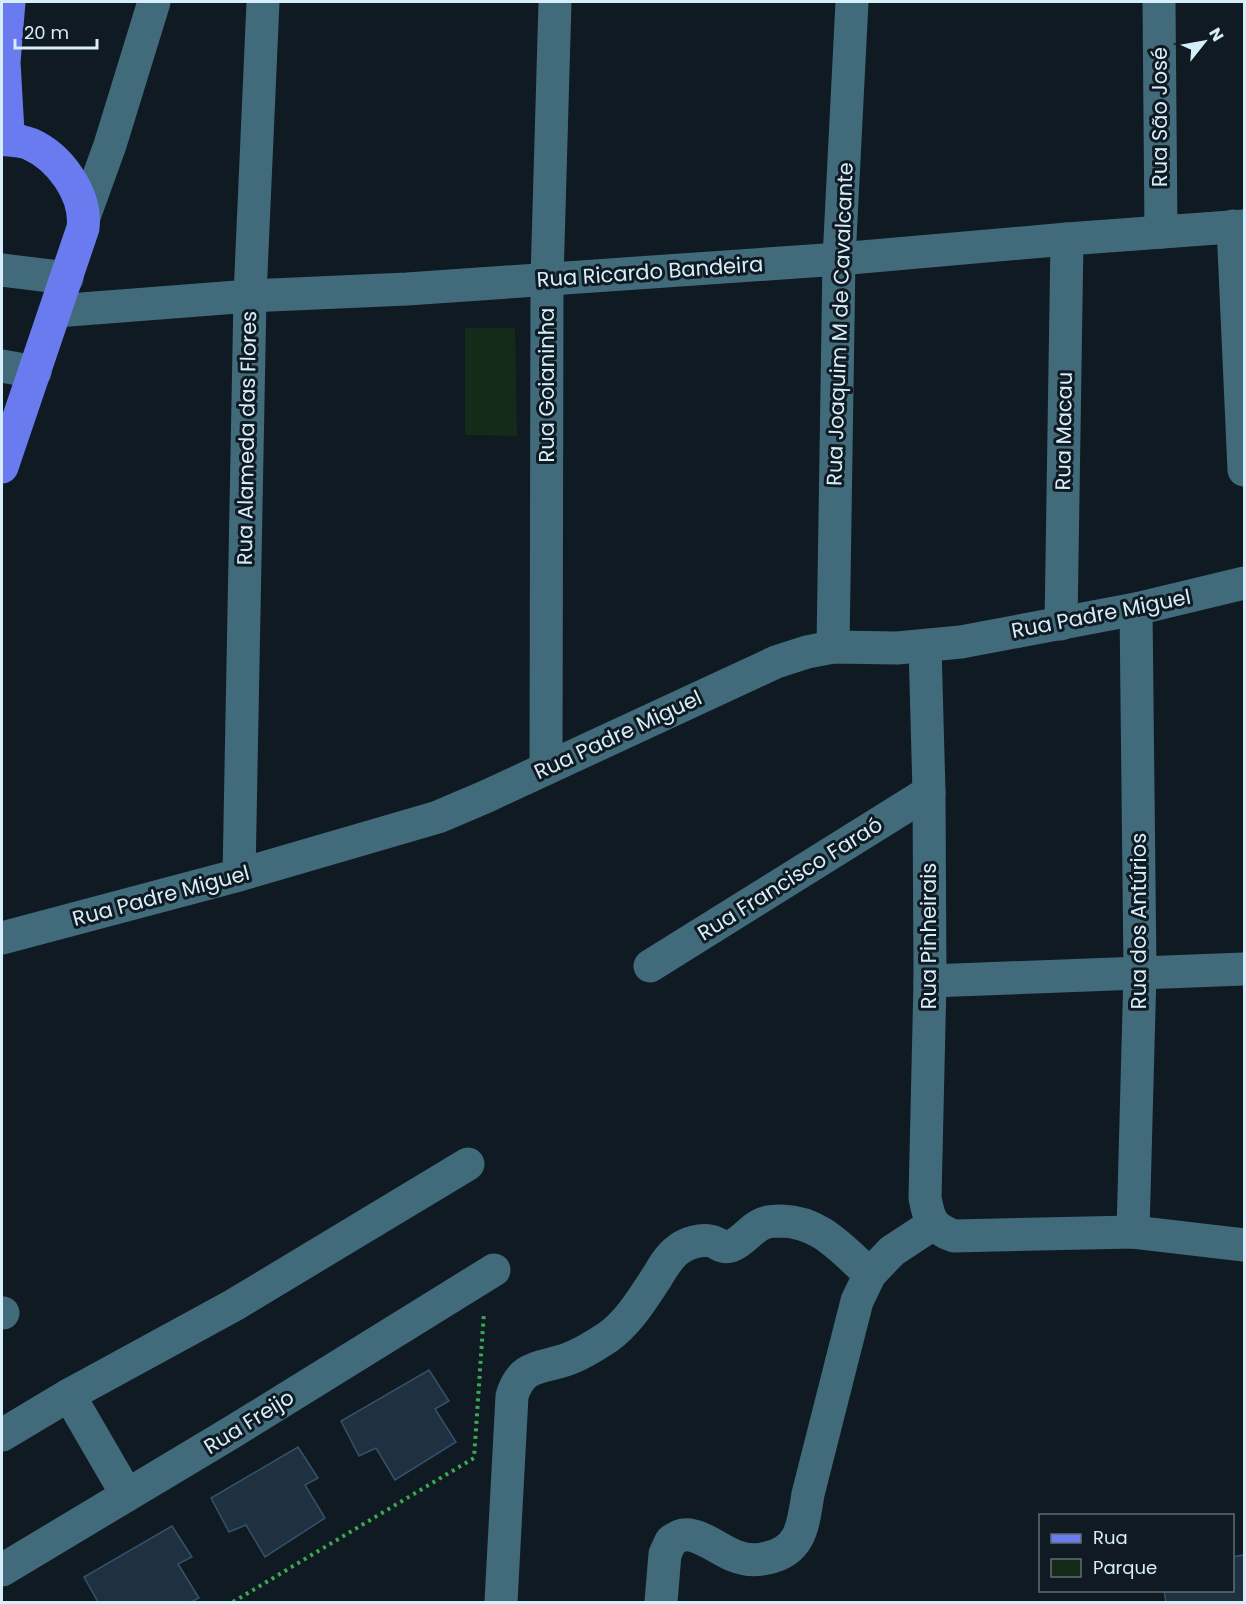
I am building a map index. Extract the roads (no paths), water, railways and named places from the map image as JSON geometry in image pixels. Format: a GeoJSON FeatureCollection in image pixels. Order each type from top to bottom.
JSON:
{"type":"FeatureCollection","features":[{"type":"Feature","properties":{"kind":"main road"},"geometry":{"type":"LineString","coordinates":[[2,467],[67,278],[83,228],[84,217],[81,202],[64,172],[39,149],[8,137],[4,62],[9,2]]}},
{"type":"Feature","properties":{"kind":"street"},"geometry":{"type":"LineString","coordinates":[[84,217],[110,145],[154,2]]}},
{"type":"Feature","properties":{"kind":"street","name":"Rua Alameda das Flores"},"geometry":{"type":"LineString","coordinates":[[239,876],[250,296],[263,2]]}},
{"type":"Feature","properties":{"kind":"street","name":"Rua Goianinha"},"geometry":{"type":"LineString","coordinates":[[546,768],[547,279],[555,2]]}},
{"type":"Feature","properties":{"kind":"street","name":"Rua Joaquim M de Cavalcante"},"geometry":{"type":"LineString","coordinates":[[833,647],[839,259],[852,2]]}},
{"type":"Feature","properties":{"kind":"street","name":"Rua São José"},"geometry":{"type":"LineString","coordinates":[[1159,2],[1161,232]]}},
{"type":"Feature","properties":{"kind":"street"},"geometry":{"type":"LineString","coordinates":[[1239,226],[1245,470]]}},
{"type":"Feature","properties":{"kind":"street","name":"Rua Ricardo Bandeira"},"geometry":{"type":"LineString","coordinates":[[56,311],[250,296],[407,289],[839,259],[1067,238],[1239,226]]}},
{"type":"Feature","properties":{"kind":"street","name":"Rua Macau"},"geometry":{"type":"LineString","coordinates":[[1061,624],[1067,238]]}},
{"type":"Feature","properties":{"kind":"street"},"geometry":{"type":"LineString","coordinates":[[2,270],[67,278]]}},
{"type":"Feature","properties":{"kind":"street"},"geometry":{"type":"LineString","coordinates":[[2,366],[34,372]]}},
{"type":"Feature","properties":{"kind":"street","name":"Rua Padre Miguel"},"geometry":{"type":"LineString","coordinates":[[2,938],[239,876],[438,817],[485,798],[776,662],[807,652],[833,647],[925,646],[1061,624],[1245,583]]}},
{"type":"Feature","properties":{"kind":"street","name":"Rua dos Antúrios"},"geometry":{"type":"LineString","coordinates":[[1133,1233],[1140,972],[1136,609]]}},
{"type":"Feature","properties":{"kind":"street","name":"Rua Pinheirais"},"geometry":{"type":"LineString","coordinates":[[925,646],[929,792],[930,981],[925,1198],[933,1224]]}},
{"type":"Feature","properties":{"kind":"street","name":"Rua Francisco Faraó"},"geometry":{"type":"LineString","coordinates":[[650,966],[929,792]]}},
{"type":"Feature","properties":{"kind":"street"},"geometry":{"type":"LineString","coordinates":[[930,981],[1245,969]]}},
{"type":"Feature","properties":{"kind":"street"},"geometry":{"type":"LineString","coordinates":[[2,1435],[69,1395],[234,1305],[468,1164]]}},
{"type":"Feature","properties":{"kind":"street"},"geometry":{"type":"LineString","coordinates":[[501,1602],[512,1396],[516,1383],[524,1374],[537,1367],[567,1359],[611,1335],[632,1314],[668,1260],[680,1248],[696,1242],[711,1240],[722,1247],[732,1246],[762,1223],[790,1221],[822,1232],[870,1274]]}},
{"type":"Feature","properties":{"kind":"street"},"geometry":{"type":"LineString","coordinates":[[661,1602],[665,1554],[671,1541],[684,1534],[696,1537],[736,1557],[757,1561],[779,1556],[796,1542],[804,1522],[807,1494],[857,1301],[870,1274],[892,1251],[933,1224],[941,1231],[954,1236],[1133,1233],[1245,1245]]}},
{"type":"Feature","properties":{"kind":"street","name":"Rua Freijo"},"geometry":{"type":"LineString","coordinates":[[2,1570],[239,1428],[490,1273]]}},
{"type":"Feature","properties":{"kind":"street"},"geometry":{"type":"LineString","coordinates":[[69,1395],[127,1495]]}}]}
